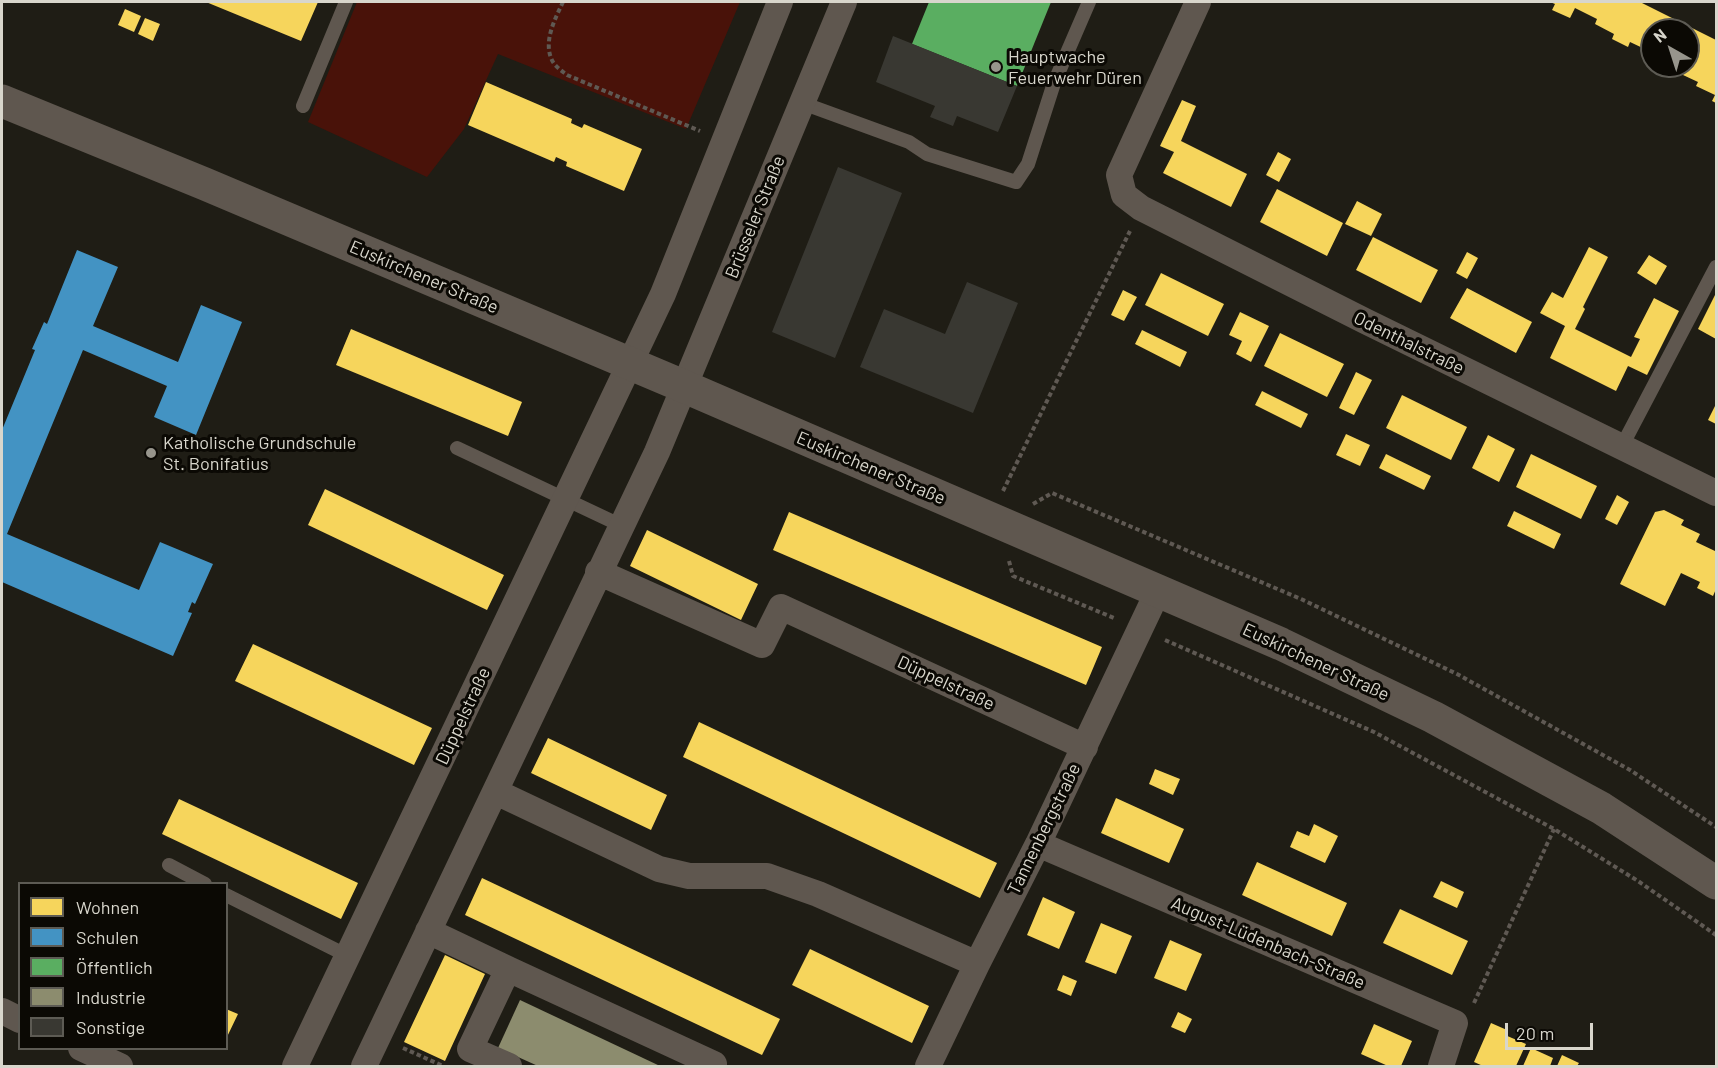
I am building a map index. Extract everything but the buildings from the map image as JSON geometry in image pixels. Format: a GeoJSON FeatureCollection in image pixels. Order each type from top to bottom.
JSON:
{"type":"FeatureCollection","features":[{"type":"Feature","properties":{"kind":"street"},"geometry":{"type":"LineString","coordinates":[[629,364],[663,294],[780,2]]}},
{"type":"Feature","properties":{"kind":"street","name":"Brüsseler Straße"},"geometry":{"type":"LineString","coordinates":[[620,525],[665,433],[844,2]]}},
{"type":"Feature","properties":{"kind":"street","name":"Odenthalstraße"},"geometry":{"type":"LineString","coordinates":[[1198,2],[1119,175],[1124,195],[1141,208],[1365,321],[1716,493]]}},
{"type":"Feature","properties":{"kind":"street","name":"Euskirchener Straße"},"geometry":{"type":"LineString","coordinates":[[2,101],[205,184],[683,386],[1281,644],[1433,717],[1600,807],[1716,883]]}},
{"type":"Feature","properties":{"kind":"street","name":"Düppelstraße"},"geometry":{"type":"LineString","coordinates":[[295,1066],[629,364]]}},
{"type":"Feature","properties":{"kind":"street"},"geometry":{"type":"LineString","coordinates":[[364,1066],[496,792],[620,525]]}},
{"type":"Feature","properties":{"kind":"street","name":"Düppelstraße"},"geometry":{"type":"LineString","coordinates":[[598,572],[762,645],[781,607],[1084,747]]}},
{"type":"Feature","properties":{"kind":"street","name":"Tannenbergstraße"},"geometry":{"type":"LineString","coordinates":[[928,1066],[976,964],[1038,844],[1158,591]]}},
{"type":"Feature","properties":{"kind":"street"},"geometry":{"type":"LineString","coordinates":[[496,792],[659,869],[689,876],[767,876],[818,894],[976,964]]}},
{"type":"Feature","properties":{"kind":"street","name":"August-Lüdenbach-Straße"},"geometry":{"type":"LineString","coordinates":[[1038,844],[1455,1023]]}},
{"type":"Feature","properties":{"kind":"street"},"geometry":{"type":"LineString","coordinates":[[428,931],[714,1064]]}},
{"type":"Feature","properties":{"kind":"street"},"geometry":{"type":"LineString","coordinates":[[508,969],[470,1049],[509,1066]]}},
{"type":"Feature","properties":{"kind":"street"},"geometry":{"type":"LineString","coordinates":[[2,1011],[18,1019]]}},
{"type":"Feature","properties":{"kind":"street"},"geometry":{"type":"LineString","coordinates":[[1441,1066],[1455,1023]]}},
{"type":"Feature","properties":{"kind":"street"},"geometry":{"type":"LineString","coordinates":[[85,1050],[120,1066]]}},
{"type":"Feature","properties":{"kind":"lane"},"geometry":{"type":"LineString","coordinates":[[303,106],[346,2]]}},
{"type":"Feature","properties":{"kind":"lane"},"geometry":{"type":"LineString","coordinates":[[802,103],[909,142],[927,154],[1016,182],[1028,164],[1054,83],[1089,2]]}},
{"type":"Feature","properties":{"kind":"lane"},"geometry":{"type":"LineString","coordinates":[[1622,446],[1716,267]]}},
{"type":"Feature","properties":{"kind":"lane"},"geometry":{"type":"LineString","coordinates":[[457,448],[620,525]]}},
{"type":"Feature","properties":{"kind":"lane"},"geometry":{"type":"LineString","coordinates":[[169,865],[201,882]]}},
{"type":"Feature","properties":{"kind":"lane"},"geometry":{"type":"LineString","coordinates":[[228,896],[348,956]]}},
{"type":"Feature","properties":{"kind":"path"},"geometry":{"type":"LineString","coordinates":[[563,2],[553,25],[548,50],[553,63],[567,75],[725,141]]}},
{"type":"Feature","properties":{"kind":"path"},"geometry":{"type":"LineString","coordinates":[[1141,208],[993,521],[1013,576],[1141,629],[1374,732],[1554,828],[1638,881],[1716,935]]}},
{"type":"Feature","properties":{"kind":"path"},"geometry":{"type":"LineString","coordinates":[[993,521],[1052,493],[1301,599],[1457,674],[1630,770],[1716,827]]}},
{"type":"Feature","properties":{"kind":"path"},"geometry":{"type":"LineString","coordinates":[[1455,1023],[1474,1003],[1554,828]]}},
{"type":"Feature","properties":{"kind":"path"},"geometry":{"type":"LineString","coordinates":[[377,1037],[443,1066]]}},
{"type":"Feature","properties":{"kind":"shaded area"},"geometry":{"type":"Polygon","coordinates":[[[357,2],[740,2],[686,129],[498,54],[464,129],[427,177],[308,122],[357,2]]]}},
{"type":"Feature","properties":{"kind":"place","name":"Hauptwache Feuerwehr Düren"},"geometry":{"type":"Point","coordinates":[996,67]}},
{"type":"Feature","properties":{"kind":"place","name":"Katholische Grundschule St. Bonifatius"},"geometry":{"type":"Point","coordinates":[151,453]}}]}
